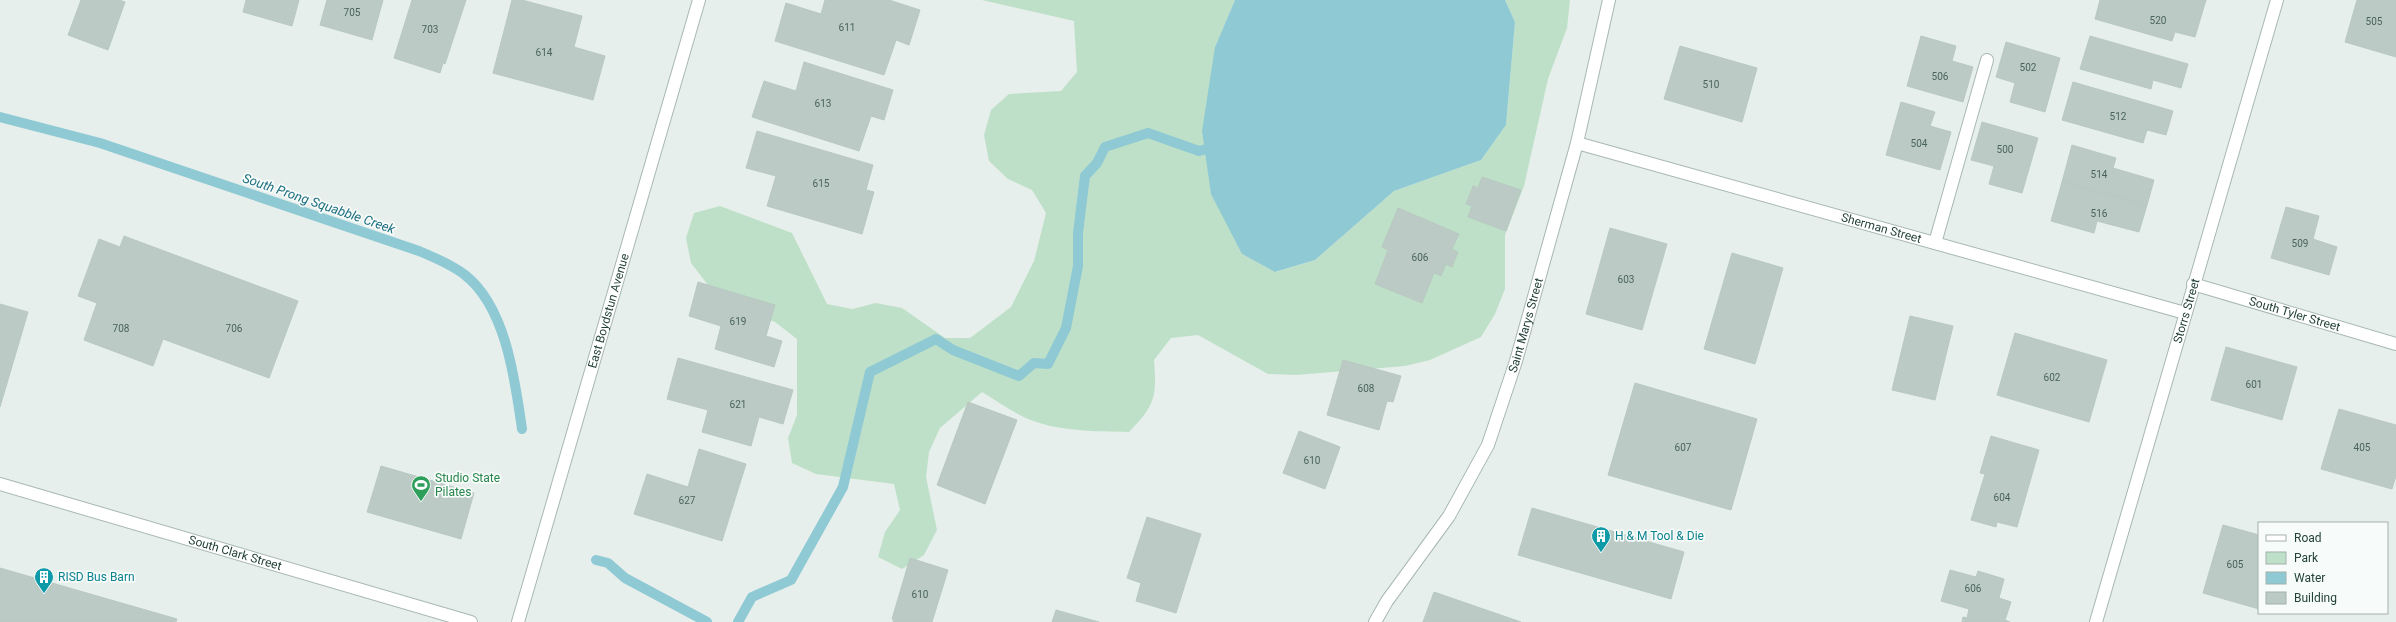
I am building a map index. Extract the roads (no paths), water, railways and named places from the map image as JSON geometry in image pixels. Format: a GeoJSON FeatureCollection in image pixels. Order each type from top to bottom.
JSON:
{"type":"FeatureCollection","features":[{"type":"Feature","properties":{"kind":"street","name":"East Boydstun Avenue"},"geometry":{"type":"LineString","coordinates":[[518,622],[700,0]]}},
{"type":"Feature","properties":{"kind":"street","name":"Saint Marys Street"},"geometry":{"type":"LineString","coordinates":[[1375,622],[1387,601],[1449,516],[1488,445],[1516,361],[1577,143],[1609,0]]}},
{"type":"Feature","properties":{"kind":"street","name":"Storrs Street"},"geometry":{"type":"LineString","coordinates":[[2096,622],[2193,284],[2277,0]]}},
{"type":"Feature","properties":{"kind":"street"},"geometry":{"type":"LineString","coordinates":[[1935,243],[1987,60]]}},
{"type":"Feature","properties":{"kind":"street","name":"Sherman Street"},"geometry":{"type":"LineString","coordinates":[[1577,143],[2185,313]]}},
{"type":"Feature","properties":{"kind":"street","name":"South Tyler Street"},"geometry":{"type":"LineString","coordinates":[[2193,284],[2396,344]]}},
{"type":"Feature","properties":{"kind":"street","name":"South Clark Street"},"geometry":{"type":"LineString","coordinates":[[0,484],[471,622]]}},
{"type":"Feature","properties":{"kind":"water"},"geometry":{"type":"Polygon","coordinates":[[[1235,0],[1505,0],[1515,22],[1506,125],[1481,160],[1394,191],[1315,260],[1275,272],[1242,254],[1211,194],[1202,131],[1215,47],[1235,0]]]}},
{"type":"Feature","properties":{"kind":"waterway","name":"South Prong Squabble Creek"},"geometry":{"type":"LineString","coordinates":[[0,117],[100,143],[419,251],[454,268],[465,275],[479,289],[490,306],[499,325],[512,367],[522,429]]}},
{"type":"Feature","properties":{"kind":"waterway"},"geometry":{"type":"LineString","coordinates":[[738,622],[752,597],[791,580],[843,487],[870,372],[936,339],[953,350],[1019,376],[1034,363],[1048,364],[1066,328],[1078,266],[1078,233],[1085,176],[1097,163],[1105,147],[1148,133],[1199,151],[1217,146]]}},
{"type":"Feature","properties":{"kind":"waterway","name":"South Prong Squabble Creek"},"geometry":{"type":"LineString","coordinates":[[596,560],[608,563],[625,578],[707,622]]}},
{"type":"Feature","properties":{"kind":"place","name":"Studio State Pilates"},"geometry":{"type":"Point","coordinates":[421,502]}},
{"type":"Feature","properties":{"kind":"place","name":"H & M Tool & Die"},"geometry":{"type":"Point","coordinates":[1601,553]}},
{"type":"Feature","properties":{"kind":"place","name":"RISD Bus Barn"},"geometry":{"type":"Point","coordinates":[44,594]}}]}
